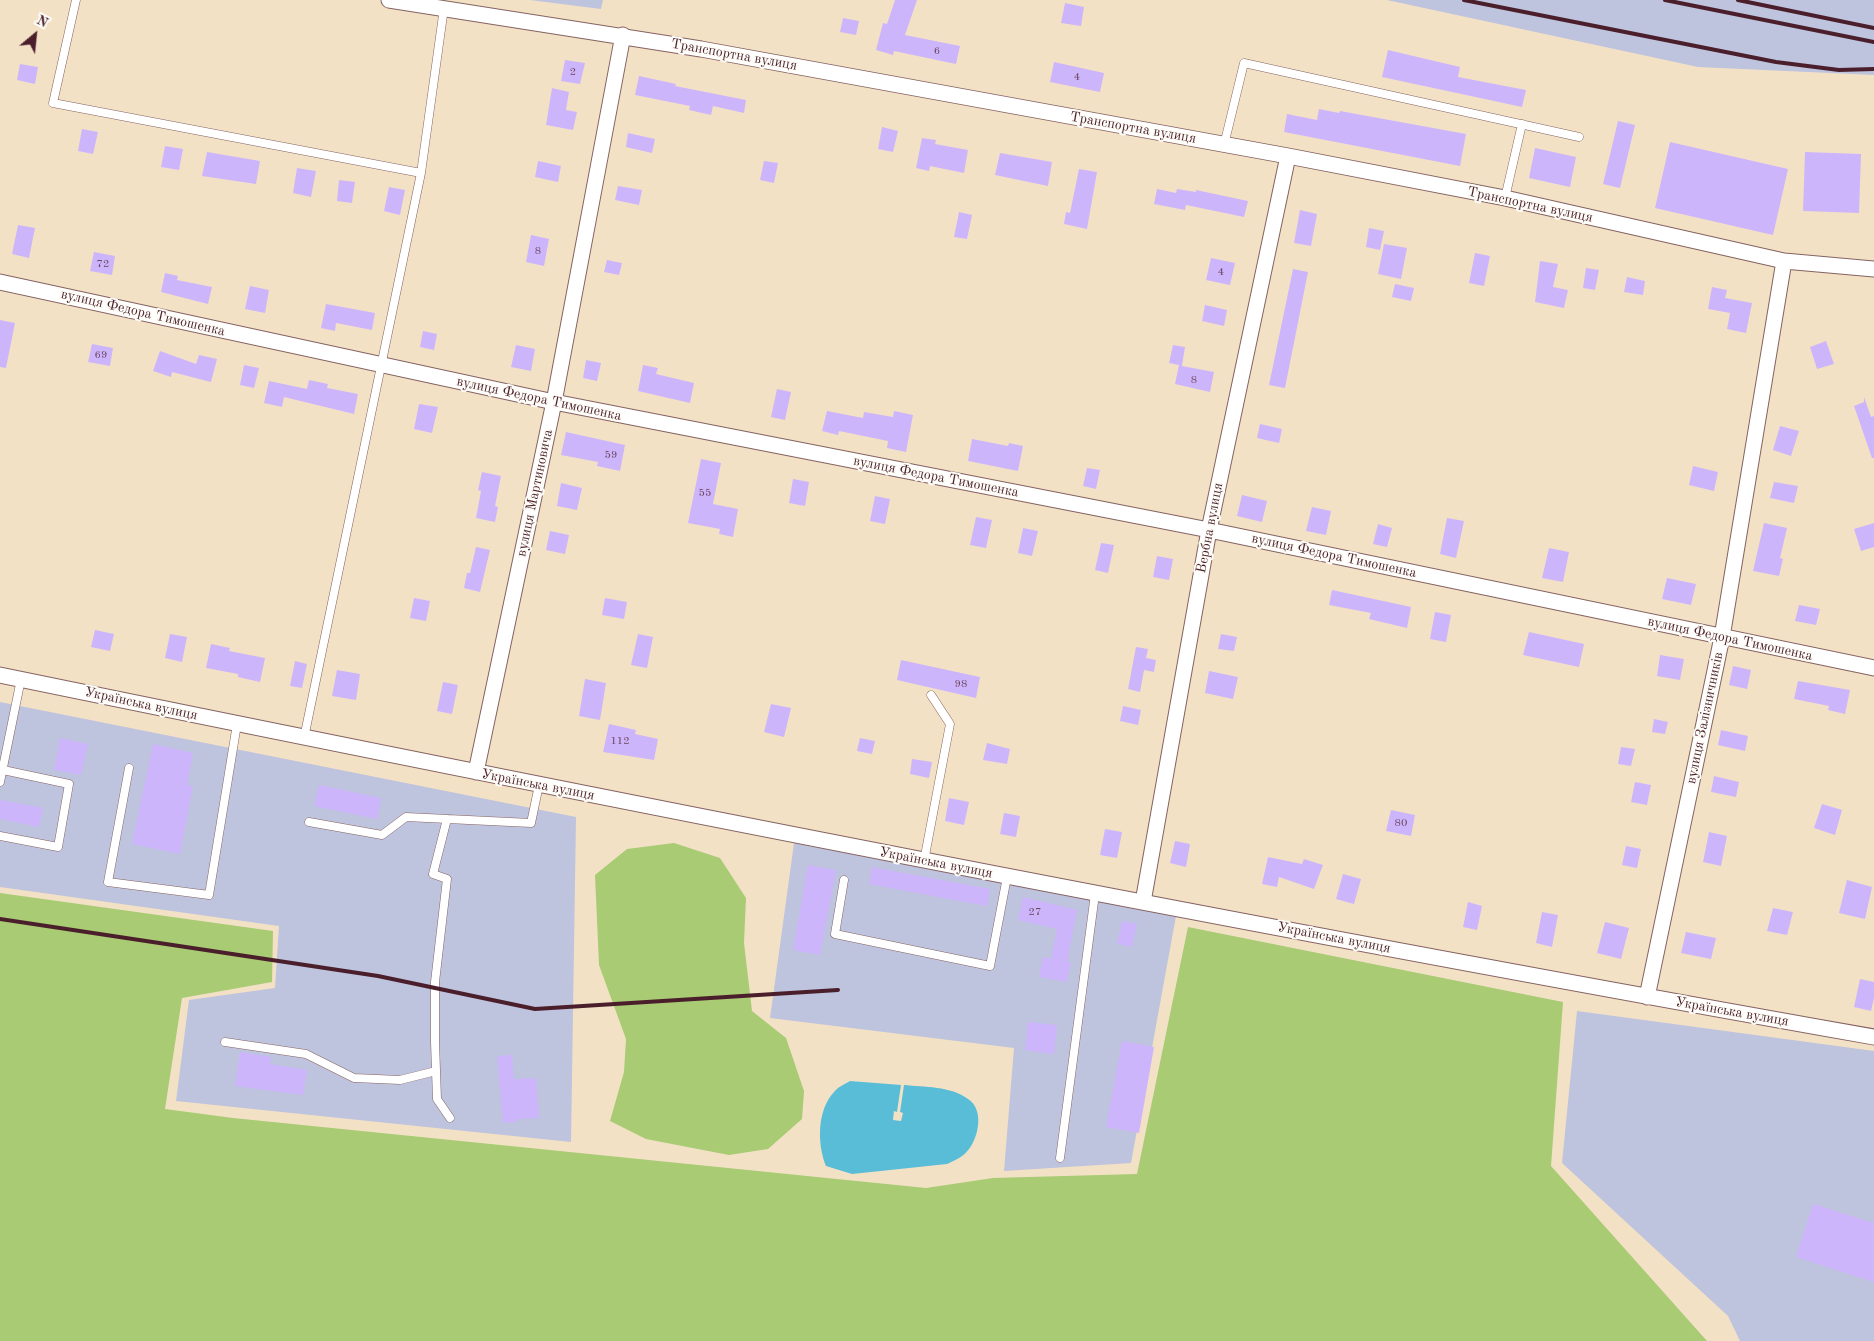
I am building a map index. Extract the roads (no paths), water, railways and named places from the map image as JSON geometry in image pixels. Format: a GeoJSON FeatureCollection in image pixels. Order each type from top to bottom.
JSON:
{"type":"FeatureCollection","features":[{"type":"Feature","properties":{"kind":"street","name":"Транспортна вулиця"},"geometry":{"type":"LineString","coordinates":[[389,0],[623,36],[1288,156],[1505,198],[1784,261],[1874,270]]}},
{"type":"Feature","properties":{"kind":"street","name":"вулиця Мартиновича"},"geometry":{"type":"LineString","coordinates":[[476,772],[554,402],[623,36]]}},
{"type":"Feature","properties":{"kind":"street","name":"Вербна вулиця"},"geometry":{"type":"LineString","coordinates":[[1143,902],[1209,530],[1288,156]]}},
{"type":"Feature","properties":{"kind":"street","name":"вулиця Залізничників"},"geometry":{"type":"LineString","coordinates":[[1647,997],[1722,637],[1784,261]]}},
{"type":"Feature","properties":{"kind":"street","name":"вулиця Федора Тимошенка"},"geometry":{"type":"LineString","coordinates":[[0,282],[380,366],[554,402],[1209,530],[1874,668]]}},
{"type":"Feature","properties":{"kind":"street","name":"Українська вулиця"},"geometry":{"type":"LineString","coordinates":[[0,675],[539,785],[1095,894],[1647,997],[1874,1037]]}},
{"type":"Feature","properties":{"kind":"lane"},"geometry":{"type":"LineString","coordinates":[[76,0],[53,103],[421,173]]}},
{"type":"Feature","properties":{"kind":"lane"},"geometry":{"type":"LineString","coordinates":[[304,738],[421,173],[444,8]]}},
{"type":"Feature","properties":{"kind":"lane"},"geometry":{"type":"LineString","coordinates":[[1224,145],[1244,62],[1579,137]]}},
{"type":"Feature","properties":{"kind":"lane"},"geometry":{"type":"LineString","coordinates":[[1505,198],[1522,124]]}},
{"type":"Feature","properties":{"kind":"lane"},"geometry":{"type":"LineString","coordinates":[[0,782],[21,679]]}},
{"type":"Feature","properties":{"kind":"lane"},"geometry":{"type":"LineString","coordinates":[[924,860],[950,724],[931,695]]}},
{"type":"Feature","properties":{"kind":"lane"},"geometry":{"type":"LineString","coordinates":[[129,768],[108,882],[210,895],[237,724]]}},
{"type":"Feature","properties":{"kind":"lane"},"geometry":{"type":"LineString","coordinates":[[0,836],[58,847],[69,784],[3,770]]}},
{"type":"Feature","properties":{"kind":"lane"},"geometry":{"type":"LineString","coordinates":[[309,822],[382,835],[406,817],[531,823],[539,785]]}},
{"type":"Feature","properties":{"kind":"lane"},"geometry":{"type":"LineString","coordinates":[[447,819],[433,874],[447,879],[435,982],[436,1071],[437,1099],[450,1118]]}},
{"type":"Feature","properties":{"kind":"lane"},"geometry":{"type":"LineString","coordinates":[[844,880],[835,934],[990,966],[1007,877]]}},
{"type":"Feature","properties":{"kind":"lane"},"geometry":{"type":"LineString","coordinates":[[1060,1158],[1095,894]]}},
{"type":"Feature","properties":{"kind":"lane"},"geometry":{"type":"LineString","coordinates":[[225,1042],[306,1054],[354,1078],[400,1080],[436,1071]]}},
{"type":"Feature","properties":{"kind":"water"},"geometry":{"type":"Polygon","coordinates":[[[850,1081],[901,1085],[897,1112],[894,1111],[893,1120],[901,1121],[903,1113],[900,1112],[904,1085],[946,1089],[961,1095],[973,1103],[978,1116],[977,1130],[972,1144],[962,1156],[947,1164],[852,1174],[826,1166],[820,1138],[824,1108],[834,1092],[850,1081]]]}},
{"type":"Feature","properties":{"kind":"railway"},"geometry":{"type":"LineString","coordinates":[[1464,0],[1776,62],[1839,70],[1874,69]]}},
{"type":"Feature","properties":{"kind":"railway"},"geometry":{"type":"LineString","coordinates":[[1665,0],[1874,42]]}},
{"type":"Feature","properties":{"kind":"railway"},"geometry":{"type":"LineString","coordinates":[[1738,0],[1874,28]]}},
{"type":"Feature","properties":{"kind":"railway"},"geometry":{"type":"LineString","coordinates":[[0,919],[378,976],[535,1009],[838,990]]}}]}
